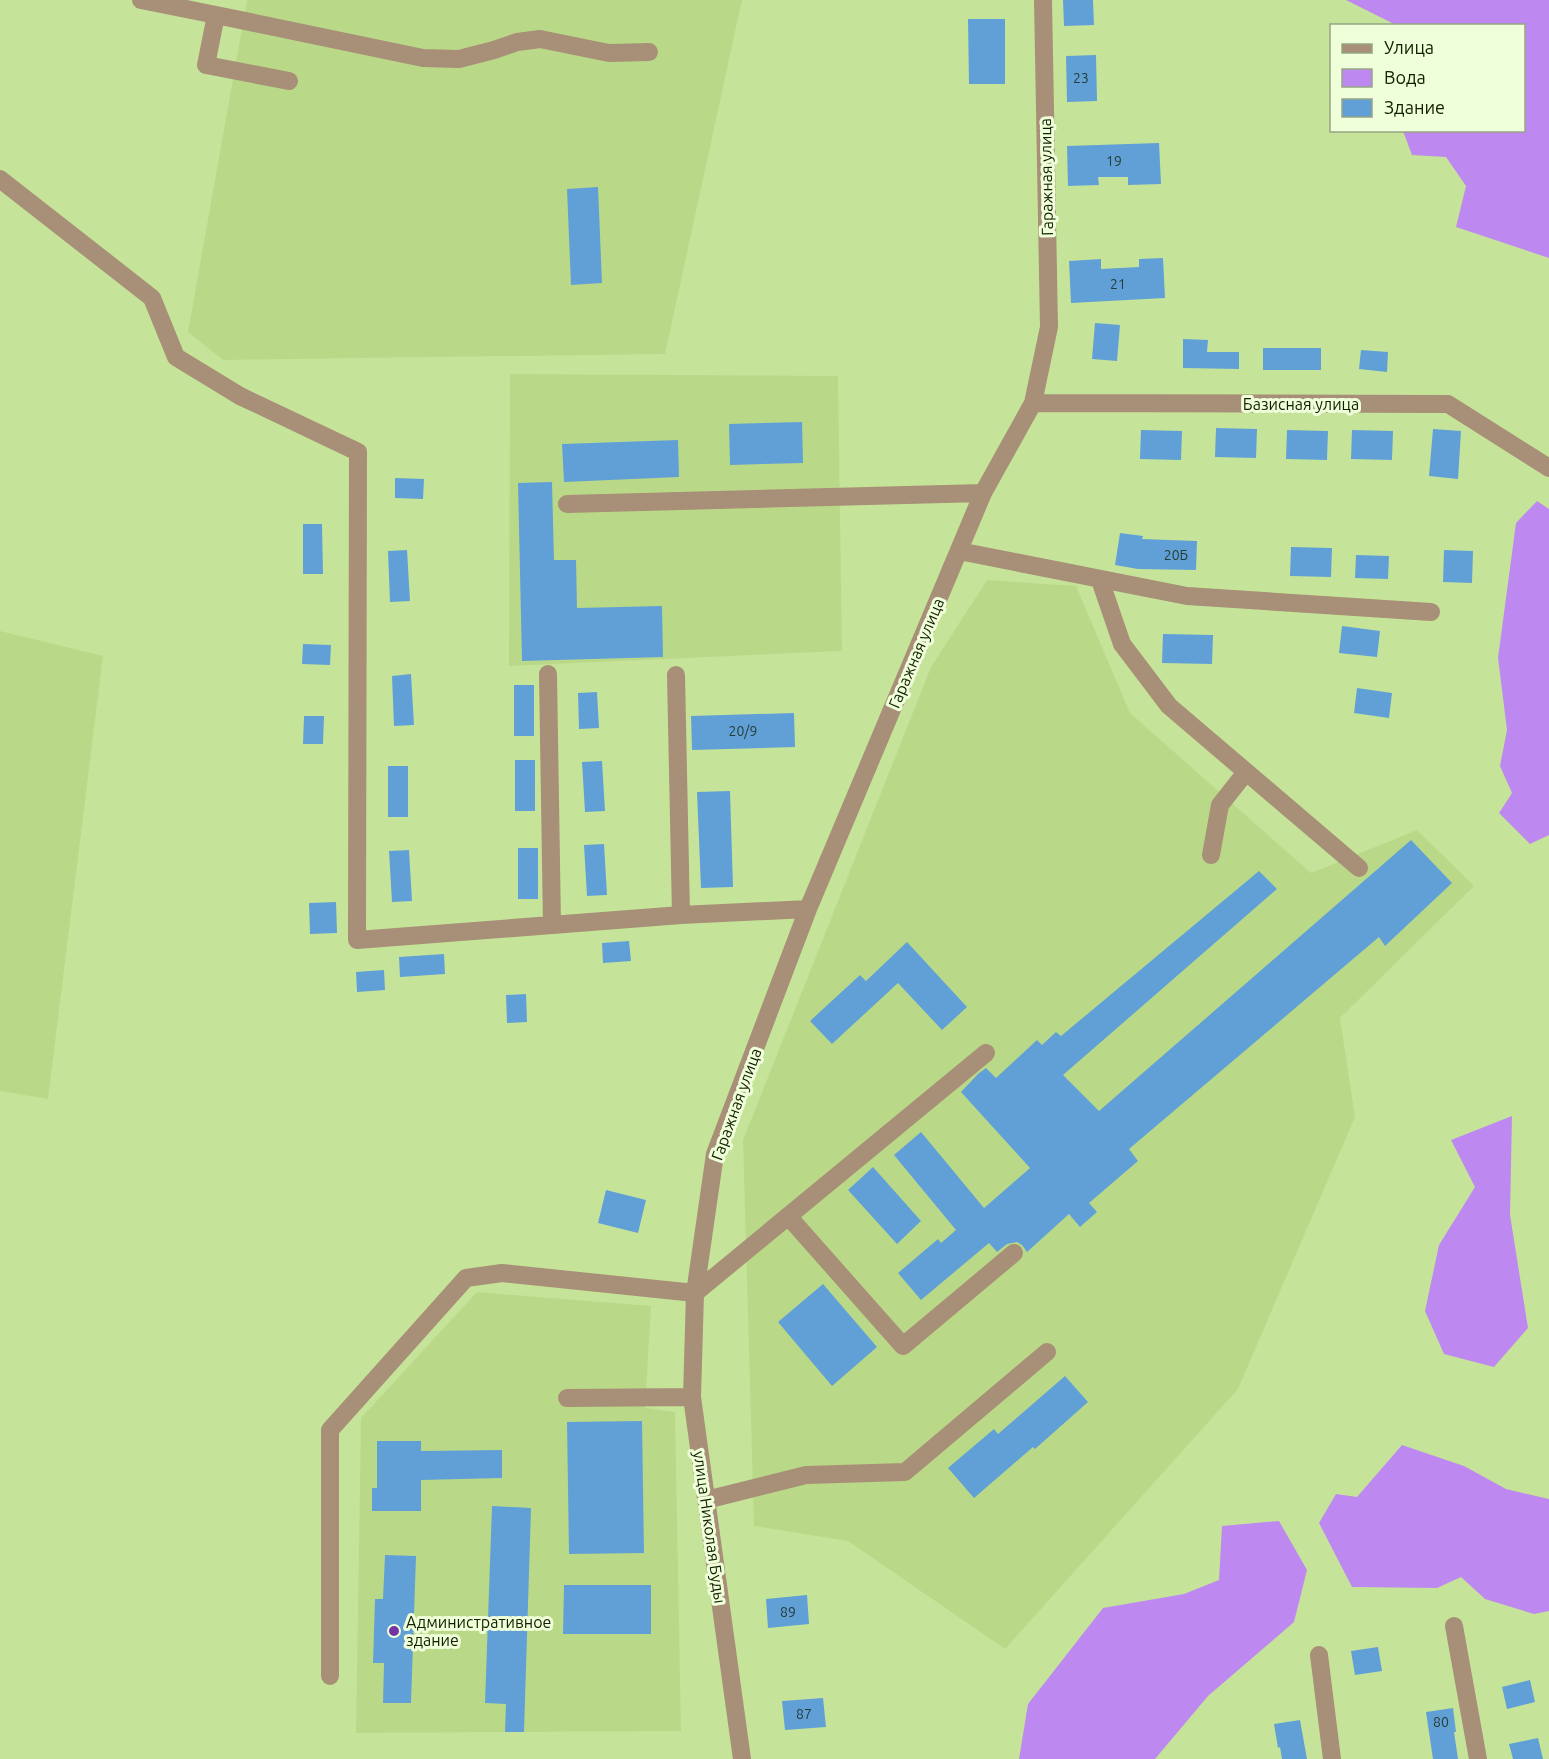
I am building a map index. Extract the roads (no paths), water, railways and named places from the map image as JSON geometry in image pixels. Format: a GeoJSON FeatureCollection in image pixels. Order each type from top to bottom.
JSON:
{"type":"FeatureCollection","features":[{"type":"Feature","properties":{"kind":"street"},"geometry":{"type":"LineString","coordinates":[[141,0],[423,58],[459,59],[517,42],[540,39],[609,53],[649,52]]}},
{"type":"Feature","properties":{"kind":"street","name":"Гаражная улица"},"geometry":{"type":"LineString","coordinates":[[695,1293],[715,1154],[808,909],[983,493],[1034,403],[1049,327],[1043,0]]}},
{"type":"Feature","properties":{"kind":"street"},"geometry":{"type":"LineString","coordinates":[[216,15],[206,66],[289,81]]}},
{"type":"Feature","properties":{"kind":"street"},"geometry":{"type":"LineString","coordinates":[[0,179],[152,298],[176,357],[240,396],[358,452],[357,940],[681,915],[808,909]]}},
{"type":"Feature","properties":{"kind":"street","name":"Базисная улица"},"geometry":{"type":"LineString","coordinates":[[1034,403],[1448,404],[1549,468]]}},
{"type":"Feature","properties":{"kind":"street"},"geometry":{"type":"LineString","coordinates":[[567,504],[983,493]]}},
{"type":"Feature","properties":{"kind":"street"},"geometry":{"type":"LineString","coordinates":[[958,551],[1187,596],[1431,612]]}},
{"type":"Feature","properties":{"kind":"street"},"geometry":{"type":"LineString","coordinates":[[1101,580],[1122,644],[1169,706],[1359,868]]}},
{"type":"Feature","properties":{"kind":"street"},"geometry":{"type":"LineString","coordinates":[[548,675],[552,925]]}},
{"type":"Feature","properties":{"kind":"street"},"geometry":{"type":"LineString","coordinates":[[676,675],[681,915]]}},
{"type":"Feature","properties":{"kind":"street"},"geometry":{"type":"LineString","coordinates":[[1211,855],[1220,805],[1246,772]]}},
{"type":"Feature","properties":{"kind":"street"},"geometry":{"type":"LineString","coordinates":[[330,1676],[330,1430],[466,1278],[502,1273],[695,1293],[986,1053]]}},
{"type":"Feature","properties":{"kind":"street"},"geometry":{"type":"LineString","coordinates":[[788,1216],[903,1346],[1014,1253]]}},
{"type":"Feature","properties":{"kind":"street","name":"улица Николая Буды"},"geometry":{"type":"LineString","coordinates":[[695,1293],[692,1397],[742,1759]]}},
{"type":"Feature","properties":{"kind":"street"},"geometry":{"type":"LineString","coordinates":[[706,1500],[806,1475],[905,1472],[1047,1352]]}},
{"type":"Feature","properties":{"kind":"street"},"geometry":{"type":"LineString","coordinates":[[567,1398],[692,1397]]}},
{"type":"Feature","properties":{"kind":"street"},"geometry":{"type":"LineString","coordinates":[[1454,1626],[1478,1759]]}},
{"type":"Feature","properties":{"kind":"street"},"geometry":{"type":"LineString","coordinates":[[1318,1655],[1332,1759]]}},
{"type":"Feature","properties":{"kind":"water"},"geometry":{"type":"Polygon","coordinates":[[[1346,0],[1549,0],[1549,258],[1456,227],[1466,186],[1446,157],[1412,155],[1403,132],[1525,132],[1525,24],[1394,24],[1346,0]]]}},
{"type":"Feature","properties":{"kind":"water"},"geometry":{"type":"Polygon","coordinates":[[[1537,501],[1549,509],[1549,835],[1530,844],[1499,813],[1512,793],[1500,766],[1507,730],[1498,658],[1516,523],[1537,501]]]}},
{"type":"Feature","properties":{"kind":"water"},"geometry":{"type":"Polygon","coordinates":[[[1512,1116],[1510,1215],[1528,1328],[1494,1367],[1444,1354],[1425,1311],[1439,1245],[1475,1187],[1451,1140],[1512,1116]]]}},
{"type":"Feature","properties":{"kind":"water"},"geometry":{"type":"Polygon","coordinates":[[[1402,1445],[1464,1466],[1506,1489],[1549,1499],[1549,1611],[1534,1614],[1485,1599],[1461,1577],[1437,1588],[1352,1587],[1319,1523],[1336,1494],[1357,1497],[1402,1445]]]}},
{"type":"Feature","properties":{"kind":"water"},"geometry":{"type":"Polygon","coordinates":[[[1279,1521],[1307,1570],[1294,1622],[1208,1696],[1155,1759],[1019,1759],[1028,1704],[1103,1608],[1184,1594],[1219,1580],[1222,1526],[1279,1521]]]}},
{"type":"Feature","properties":{"kind":"place","name":"Административное здание"},"geometry":{"type":"Point","coordinates":[394,1631]}}]}
